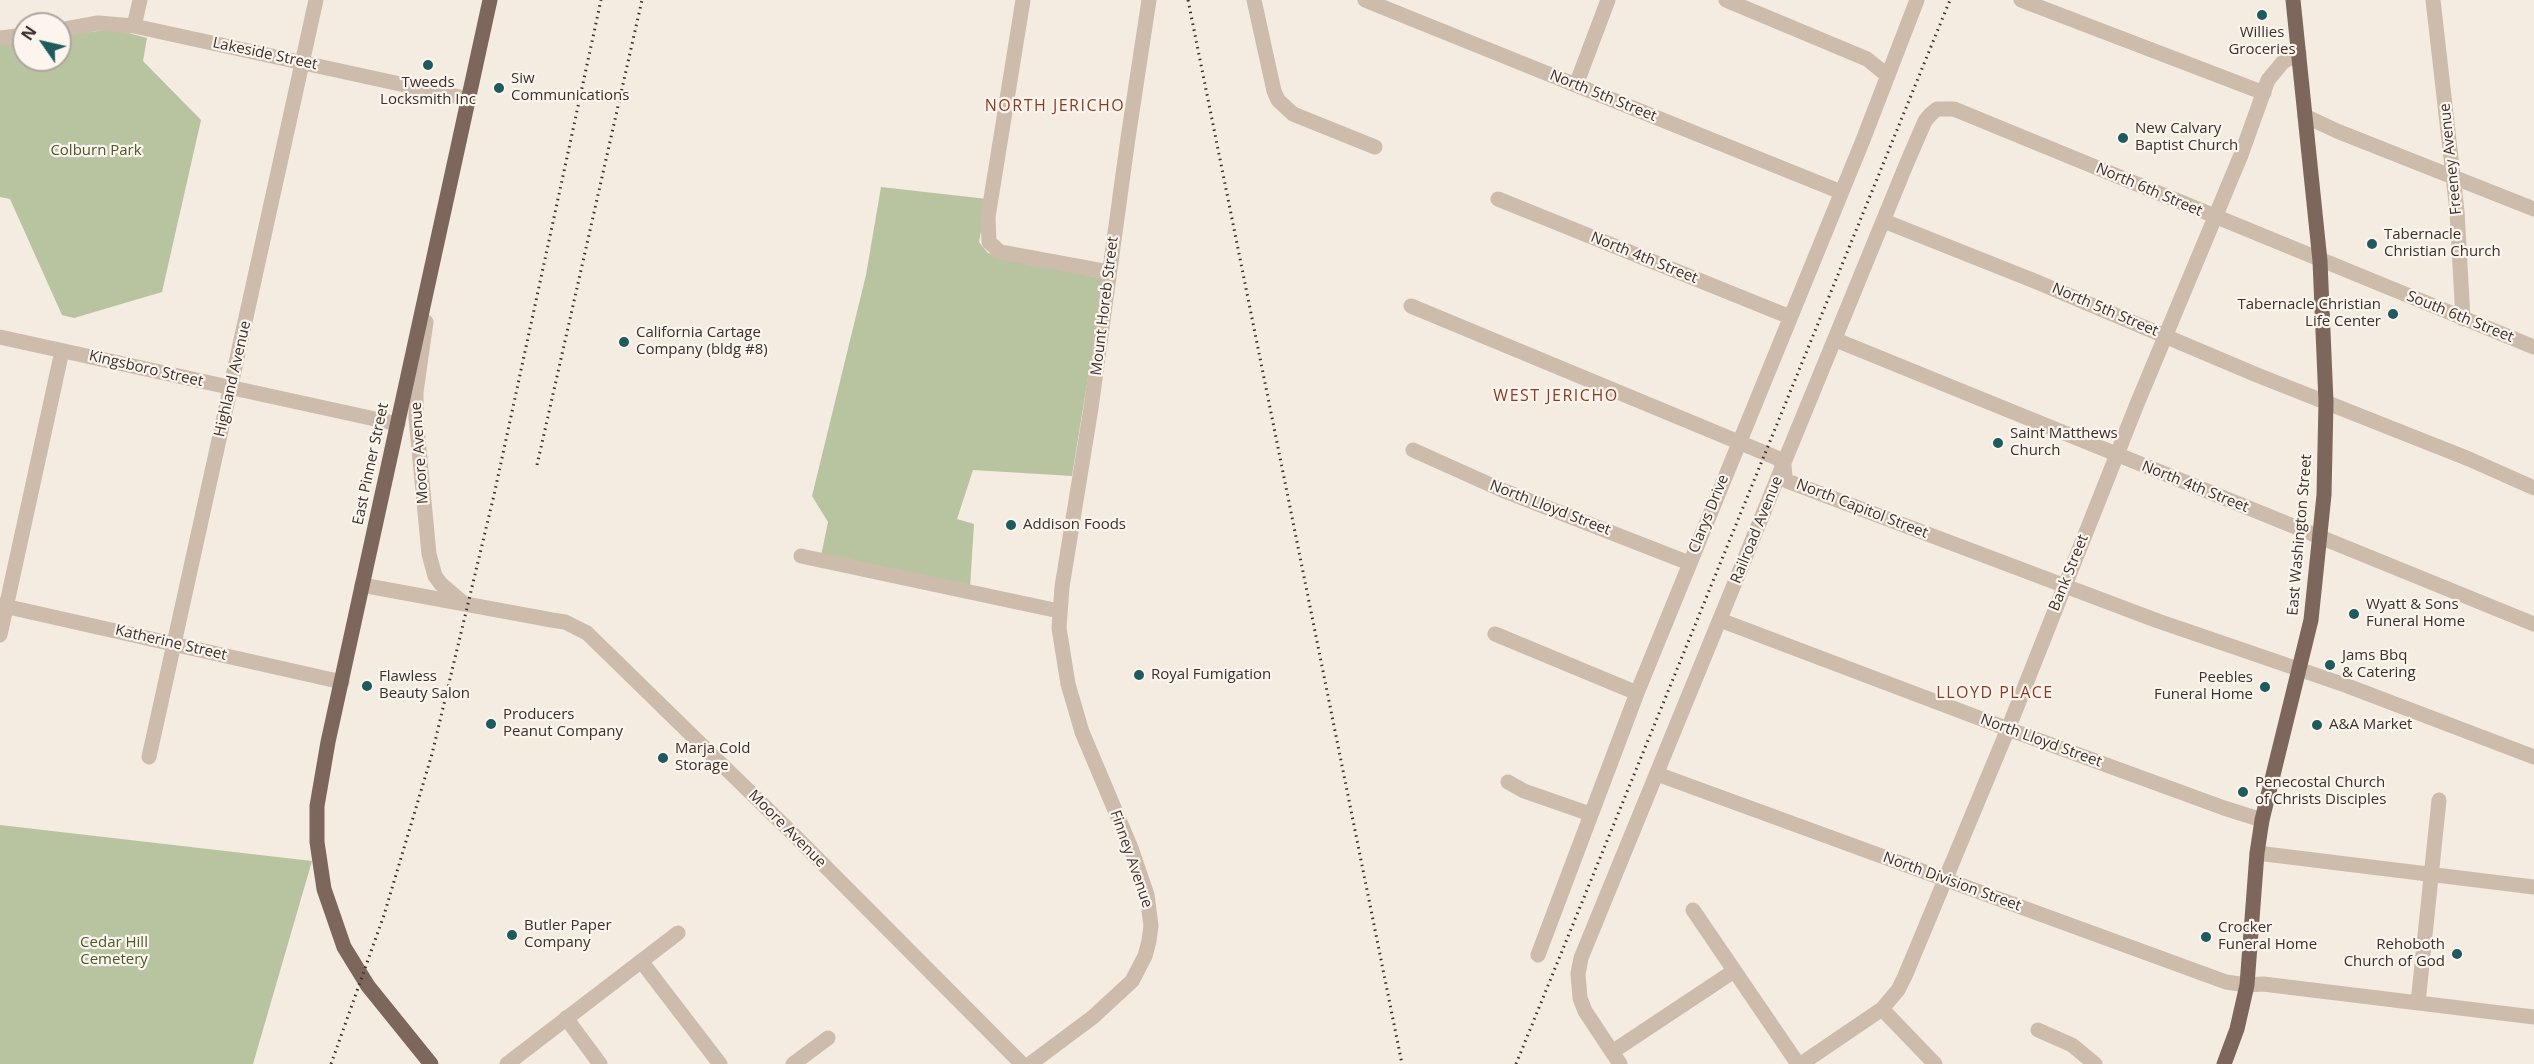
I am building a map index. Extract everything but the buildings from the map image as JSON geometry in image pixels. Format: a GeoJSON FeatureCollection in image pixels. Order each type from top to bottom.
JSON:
{"type":"FeatureCollection","features":[{"type":"Feature","properties":{"kind":"main road","name":"East Pinner Street"},"geometry":{"type":"LineString","coordinates":[[431,1064],[363,979],[340,936],[324,889],[316,827],[319,790],[362,585],[490,0]]}},
{"type":"Feature","properties":{"kind":"main road","name":"East Washington Street"},"geometry":{"type":"LineString","coordinates":[[2224,1064],[2237,1029],[2247,985],[2257,853],[2262,820],[2300,671],[2312,611],[2325,484],[2326,402],[2320,261],[2293,0]]}},
{"type":"Feature","properties":{"kind":"street"},"geometry":{"type":"LineString","coordinates":[[134,26],[140,0]]}},
{"type":"Feature","properties":{"kind":"street","name":"Highland Avenue"},"geometry":{"type":"LineString","coordinates":[[149,757],[316,0]]}},
{"type":"Feature","properties":{"kind":"street"},"geometry":{"type":"LineString","coordinates":[[1023,0],[988,217],[987,236],[989,242],[1000,252],[1109,272]]}},
{"type":"Feature","properties":{"kind":"street","name":"Mount Horeb Street"},"geometry":{"type":"LineString","coordinates":[[1059,611],[1091,408],[1149,0]]}},
{"type":"Feature","properties":{"kind":"street"},"geometry":{"type":"LineString","coordinates":[[1254,0],[1274,92],[1278,100],[1293,114],[1375,147]]}},
{"type":"Feature","properties":{"kind":"street","name":"North 5th Street"},"geometry":{"type":"LineString","coordinates":[[1365,0],[1841,192]]}},
{"type":"Feature","properties":{"kind":"street"},"geometry":{"type":"LineString","coordinates":[[1576,85],[1608,0]]}},
{"type":"Feature","properties":{"kind":"street"},"geometry":{"type":"LineString","coordinates":[[1726,0],[1867,58],[1888,76]]}},
{"type":"Feature","properties":{"kind":"street","name":"Clarys Drive"},"geometry":{"type":"LineString","coordinates":[[1538,955],[1637,693],[1917,0]]}},
{"type":"Feature","properties":{"kind":"street"},"geometry":{"type":"LineString","coordinates":[[2021,0],[2264,93]]}},
{"type":"Feature","properties":{"kind":"street","name":"Freeney Avenue"},"geometry":{"type":"LineString","coordinates":[[2433,0],[2453,177],[2463,319]]}},
{"type":"Feature","properties":{"kind":"street","name":"Lakeside Street"},"geometry":{"type":"LineString","coordinates":[[72,28],[98,23],[134,26],[469,99]]}},
{"type":"Feature","properties":{"kind":"street","name":"Bank Street"},"geometry":{"type":"LineString","coordinates":[[1799,1064],[1882,1010],[1898,990],[1905,976],[1947,880],[2116,455],[2216,218],[2264,93],[2275,70],[2283,62],[2299,53]]}},
{"type":"Feature","properties":{"kind":"street","name":"Railroad Avenue"},"geometry":{"type":"LineString","coordinates":[[1616,1058],[1585,1011],[1580,997],[1578,974],[1581,958],[1925,121],[1937,109],[1945,108],[1978,119]]}},
{"type":"Feature","properties":{"kind":"street"},"geometry":{"type":"LineString","coordinates":[[2306,116],[2337,131],[2534,209]]}},
{"type":"Feature","properties":{"kind":"street","name":"North 6th Street"},"geometry":{"type":"LineString","coordinates":[[1978,119],[2320,261]]}},
{"type":"Feature","properties":{"kind":"street","name":"North 4th Street"},"geometry":{"type":"LineString","coordinates":[[1498,199],[1790,317]]}},
{"type":"Feature","properties":{"kind":"street","name":"North 5th Street"},"geometry":{"type":"LineString","coordinates":[[1884,222],[2534,488]]}},
{"type":"Feature","properties":{"kind":"street","name":"Moore Avenue"},"geometry":{"type":"LineString","coordinates":[[436,250],[416,392],[421,487],[433,570],[449,593],[467,605]]}},
{"type":"Feature","properties":{"kind":"street","name":"South 6th Street"},"geometry":{"type":"LineString","coordinates":[[2320,261],[2534,347]]}},
{"type":"Feature","properties":{"kind":"street","name":"North Capitol Street"},"geometry":{"type":"LineString","coordinates":[[1411,306],[1777,458],[1784,465],[1787,481],[2158,621],[2345,685],[2534,757]]}},
{"type":"Feature","properties":{"kind":"street","name":"Kingsboro Street"},"geometry":{"type":"LineString","coordinates":[[0,337],[398,424]]}},
{"type":"Feature","properties":{"kind":"street","name":"North 4th Street"},"geometry":{"type":"LineString","coordinates":[[1836,340],[2534,624]]}},
{"type":"Feature","properties":{"kind":"street"},"geometry":{"type":"LineString","coordinates":[[0,635],[3,606],[62,351]]}},
{"type":"Feature","properties":{"kind":"street","name":"North Lloyd Street"},"geometry":{"type":"LineString","coordinates":[[1413,450],[1485,483],[1689,563]]}},
{"type":"Feature","properties":{"kind":"street"},"geometry":{"type":"LineString","coordinates":[[801,556],[1059,611]]}},
{"type":"Feature","properties":{"kind":"street","name":"Moore Avenue"},"geometry":{"type":"LineString","coordinates":[[362,585],[566,622],[587,633],[794,835],[1022,1064]]}},
{"type":"Feature","properties":{"kind":"street","name":"Katherine Street"},"geometry":{"type":"LineString","coordinates":[[3,606],[342,682]]}},
{"type":"Feature","properties":{"kind":"street","name":"Finney Avenue"},"geometry":{"type":"LineString","coordinates":[[1030,1064],[1093,1017],[1132,981],[1145,956],[1151,926],[1147,895],[1131,848],[1082,732],[1061,650],[1059,611]]}},
{"type":"Feature","properties":{"kind":"street","name":"North Lloyd Street"},"geometry":{"type":"LineString","coordinates":[[1720,620],[2008,729],[2262,820]]}},
{"type":"Feature","properties":{"kind":"street"},"geometry":{"type":"LineString","coordinates":[[1495,634],[1637,693]]}},
{"type":"Feature","properties":{"kind":"street","name":"North Division Street"},"geometry":{"type":"LineString","coordinates":[[1657,774],[2226,982],[2247,985],[2263,984],[2534,1017]]}},
{"type":"Feature","properties":{"kind":"street"},"geometry":{"type":"LineString","coordinates":[[1508,782],[1524,791],[1590,814]]}},
{"type":"Feature","properties":{"kind":"street"},"geometry":{"type":"LineString","coordinates":[[2418,1004],[2439,800]]}},
{"type":"Feature","properties":{"kind":"street"},"geometry":{"type":"LineString","coordinates":[[2257,853],[2534,887]]}},
{"type":"Feature","properties":{"kind":"street"},"geometry":{"type":"LineString","coordinates":[[1693,910],[1799,1064]]}},
{"type":"Feature","properties":{"kind":"street"},"geometry":{"type":"LineString","coordinates":[[507,1064],[678,933]]}},
{"type":"Feature","properties":{"kind":"street"},"geometry":{"type":"LineString","coordinates":[[641,961],[720,1064]]}},
{"type":"Feature","properties":{"kind":"street"},"geometry":{"type":"LineString","coordinates":[[1616,1058],[1734,971]]}},
{"type":"Feature","properties":{"kind":"street"},"geometry":{"type":"LineString","coordinates":[[1882,1010],[1935,1064]]}},
{"type":"Feature","properties":{"kind":"street"},"geometry":{"type":"LineString","coordinates":[[567,1018],[600,1064]]}},
{"type":"Feature","properties":{"kind":"street"},"geometry":{"type":"LineString","coordinates":[[2038,1030],[2072,1045],[2095,1064]]}},
{"type":"Feature","properties":{"kind":"street"},"geometry":{"type":"LineString","coordinates":[[793,1064],[828,1038]]}},
{"type":"Feature","properties":{"kind":"green space","name":"Colburn Park"},"geometry":{"type":"Polygon","coordinates":[[[113,29],[147,38],[143,61],[201,120],[162,292],[74,318],[62,315],[10,199],[0,197],[0,45],[12,43],[12,72],[72,72],[72,34],[113,29]]]}},
{"type":"Feature","properties":{"kind":"green space"},"geometry":{"type":"Polygon","coordinates":[[[881,187],[987,199],[979,242],[988,253],[1104,279],[1072,476],[973,470],[957,519],[974,524],[970,588],[821,556],[828,522],[812,496],[866,275],[881,187]]]}},
{"type":"Feature","properties":{"kind":"green space","name":"Cedar Hill Cemetery"},"geometry":{"type":"Polygon","coordinates":[[[0,825],[312,861],[253,1064],[0,1064],[0,825]]]}},
{"type":"Feature","properties":{"kind":"railway"},"geometry":{"type":"LineString","coordinates":[[331,1064],[384,915],[432,754],[494,495],[601,0]]}},
{"type":"Feature","properties":{"kind":"railway"},"geometry":{"type":"LineString","coordinates":[[537,465],[642,0]]}},
{"type":"Feature","properties":{"kind":"railway"},"geometry":{"type":"LineString","coordinates":[[1188,0],[1402,1064]]}},
{"type":"Feature","properties":{"kind":"railway"},"geometry":{"type":"LineString","coordinates":[[1516,1064],[1950,0]]}},
{"type":"Feature","properties":{"kind":"place","name":"Willies Groceries"},"geometry":{"type":"Point","coordinates":[2262,15]}},
{"type":"Feature","properties":{"kind":"place","name":"Tweeds Locksmith Inc"},"geometry":{"type":"Point","coordinates":[428,65]}},
{"type":"Feature","properties":{"kind":"place","name":"Siw Communications"},"geometry":{"type":"Point","coordinates":[499,88]}},
{"type":"Feature","properties":{"kind":"place","name":"New Calvary Baptist Church"},"geometry":{"type":"Point","coordinates":[2123,138]}},
{"type":"Feature","properties":{"kind":"place","name":"Tabernacle Christian Church"},"geometry":{"type":"Point","coordinates":[2372,244]}},
{"type":"Feature","properties":{"kind":"place","name":"Tabernacle Christian Life Center"},"geometry":{"type":"Point","coordinates":[2393,314]}},
{"type":"Feature","properties":{"kind":"place","name":"California Cartage Company (bldg #8)"},"geometry":{"type":"Point","coordinates":[624,342]}},
{"type":"Feature","properties":{"kind":"place","name":"Saint Matthews Church"},"geometry":{"type":"Point","coordinates":[1998,443]}},
{"type":"Feature","properties":{"kind":"place","name":"Addison Foods"},"geometry":{"type":"Point","coordinates":[1011,525]}},
{"type":"Feature","properties":{"kind":"place","name":"Wyatt & Sons Funeral Home"},"geometry":{"type":"Point","coordinates":[2354,614]}},
{"type":"Feature","properties":{"kind":"place","name":"Jams Bbq & Catering"},"geometry":{"type":"Point","coordinates":[2330,665]}},
{"type":"Feature","properties":{"kind":"place","name":"Royal Fumigation"},"geometry":{"type":"Point","coordinates":[1139,675]}},
{"type":"Feature","properties":{"kind":"place","name":"Flawless Beauty Salon"},"geometry":{"type":"Point","coordinates":[367,686]}},
{"type":"Feature","properties":{"kind":"place","name":"Peebles Funeral Home"},"geometry":{"type":"Point","coordinates":[2265,687]}},
{"type":"Feature","properties":{"kind":"place","name":"Producers Peanut Company"},"geometry":{"type":"Point","coordinates":[491,724]}},
{"type":"Feature","properties":{"kind":"place","name":"A&A Market"},"geometry":{"type":"Point","coordinates":[2317,725]}},
{"type":"Feature","properties":{"kind":"place","name":"Marja Cold Storage"},"geometry":{"type":"Point","coordinates":[663,758]}},
{"type":"Feature","properties":{"kind":"place","name":"Penecostal Church of Christs Disciples"},"geometry":{"type":"Point","coordinates":[2243,792]}},
{"type":"Feature","properties":{"kind":"place","name":"Butler Paper Company"},"geometry":{"type":"Point","coordinates":[512,935]}},
{"type":"Feature","properties":{"kind":"place","name":"Crocker Funeral Home"},"geometry":{"type":"Point","coordinates":[2206,937]}},
{"type":"Feature","properties":{"kind":"place","name":"Rehoboth Church of God"},"geometry":{"type":"Point","coordinates":[2457,954]}},
{"type":"Feature","properties":{"kind":"district","name":"NORTH JERICHO"},"geometry":{"type":"Point","coordinates":[1055,106]}},
{"type":"Feature","properties":{"kind":"district","name":"WEST JERICHO"},"geometry":{"type":"Point","coordinates":[1556,396]}},
{"type":"Feature","properties":{"kind":"district","name":"LLOYD PLACE"},"geometry":{"type":"Point","coordinates":[1995,693]}}]}
